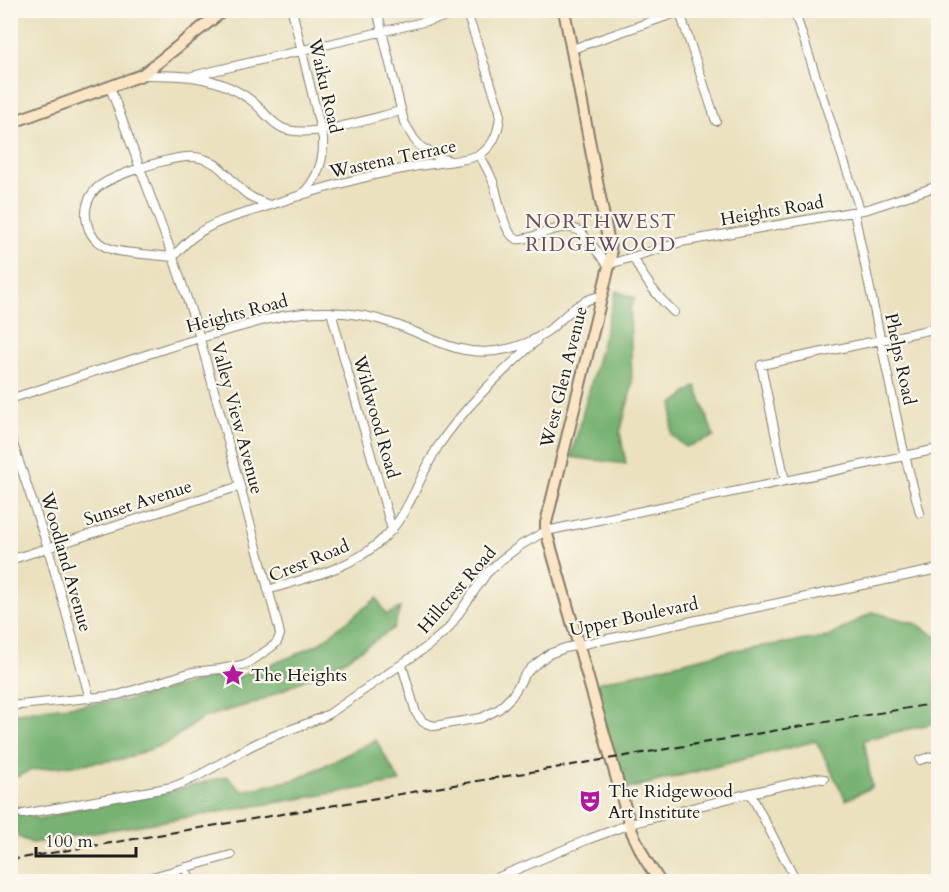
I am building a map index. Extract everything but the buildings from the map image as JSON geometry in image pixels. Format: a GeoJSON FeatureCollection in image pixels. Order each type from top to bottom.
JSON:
{"type":"FeatureCollection","features":[{"type":"Feature","properties":{"kind":"street"},"geometry":{"type":"LineString","coordinates":[[10,123],[142,75],[224,10]]}},
{"type":"Feature","properties":{"kind":"street","name":"Waiku Road"},"geometry":{"type":"LineString","coordinates":[[292,10],[321,130],[323,151],[320,169],[309,187],[298,196]]}},
{"type":"Feature","properties":{"kind":"street"},"geometry":{"type":"LineString","coordinates":[[377,10],[401,111],[409,132],[421,147],[438,157],[453,160]]}},
{"type":"Feature","properties":{"kind":"street","name":"West Glen Avenue"},"geometry":{"type":"LineString","coordinates":[[564,10],[610,251],[609,265],[546,523],[546,531],[632,832],[645,859],[660,882]]}},
{"type":"Feature","properties":{"kind":"street"},"geometry":{"type":"LineString","coordinates":[[572,49],[673,14],[678,10],[716,122]]}},
{"type":"Feature","properties":{"kind":"street","name":"Phelps Road"},"geometry":{"type":"LineString","coordinates":[[794,10],[857,211],[905,456],[920,513]]}},
{"type":"Feature","properties":{"kind":"street"},"geometry":{"type":"LineString","coordinates":[[192,76],[466,11]]}},
{"type":"Feature","properties":{"kind":"street","name":"Wastena Terrace"},"geometry":{"type":"LineString","coordinates":[[174,257],[188,241],[212,225],[271,205],[393,171],[479,155],[496,136],[500,111],[466,11]]}},
{"type":"Feature","properties":{"kind":"street"},"geometry":{"type":"LineString","coordinates":[[142,75],[192,76],[224,85],[250,100],[284,129],[296,132],[321,130],[401,111]]}},
{"type":"Feature","properties":{"kind":"street","name":"Valley View Avenue"},"geometry":{"type":"LineString","coordinates":[[110,87],[174,257],[199,338],[268,590]]}},
{"type":"Feature","properties":{"kind":"street"},"geometry":{"type":"LineString","coordinates":[[479,155],[490,174],[504,220],[513,238],[521,239],[564,228],[576,228],[609,265]]}},
{"type":"Feature","properties":{"kind":"street"},"geometry":{"type":"LineString","coordinates":[[174,257],[112,250],[98,242],[89,230],[87,222],[87,207],[96,189],[113,178],[140,169],[175,158],[194,157],[205,159],[221,168],[248,195],[271,205]]}},
{"type":"Feature","properties":{"kind":"street","name":"Heights Road"},"geometry":{"type":"LineString","coordinates":[[609,265],[681,242],[857,211],[939,186]]}},
{"type":"Feature","properties":{"kind":"street"},"geometry":{"type":"LineString","coordinates":[[633,257],[648,284],[674,312]]}},
{"type":"Feature","properties":{"kind":"street","name":"Heights Road"},"geometry":{"type":"LineString","coordinates":[[10,399],[199,338],[290,314],[331,312],[356,315],[392,323],[442,345],[468,351],[488,352],[508,349],[533,340],[545,333],[574,307],[601,296]]}},
{"type":"Feature","properties":{"kind":"street","name":"Wildwood Road"},"geometry":{"type":"LineString","coordinates":[[331,312],[392,530]]}},
{"type":"Feature","properties":{"kind":"street"},"geometry":{"type":"LineString","coordinates":[[785,481],[761,365],[939,328]]}},
{"type":"Feature","properties":{"kind":"street","name":"Crest Road"},"geometry":{"type":"LineString","coordinates":[[10,706],[90,699],[128,693],[192,672],[250,663],[273,646],[280,635],[268,590],[346,564],[367,552],[392,530],[405,512],[426,468],[456,422],[485,389],[545,333]]}},
{"type":"Feature","properties":{"kind":"street","name":"Woodland Avenue"},"geometry":{"type":"LineString","coordinates":[[10,435],[48,548],[90,699]]}},
{"type":"Feature","properties":{"kind":"street","name":"Hillcrest Road"},"geometry":{"type":"LineString","coordinates":[[16,814],[159,790],[183,783],[255,744],[316,721],[428,646],[448,629],[487,573],[521,545],[546,531],[939,449]]}},
{"type":"Feature","properties":{"kind":"street","name":"Sunset Avenue"},"geometry":{"type":"LineString","coordinates":[[10,560],[240,486]]}},
{"type":"Feature","properties":{"kind":"street","name":"Upper Boulevard"},"geometry":{"type":"LineString","coordinates":[[402,665],[416,714],[423,722],[434,726],[481,718],[506,703],[524,676],[540,660],[565,648],[939,569]]}},
{"type":"Feature","properties":{"kind":"street"},"geometry":{"type":"LineString","coordinates":[[920,760],[939,755]]}},
{"type":"Feature","properties":{"kind":"street"},"geometry":{"type":"LineString","coordinates":[[487,882],[630,824],[750,793],[816,778],[824,779]]}},
{"type":"Feature","properties":{"kind":"street"},"geometry":{"type":"LineString","coordinates":[[750,793],[798,882]]}},
{"type":"Feature","properties":{"kind":"street"},"geometry":{"type":"LineString","coordinates":[[134,882],[231,855]]}},
{"type":"Feature","properties":{"kind":"street"},"geometry":{"type":"LineString","coordinates":[[186,867],[190,882]]}},
{"type":"Feature","properties":{"kind":"green space"},"geometry":{"type":"Polygon","coordinates":[[[616,291],[635,298],[630,309],[632,386],[620,433],[626,464],[571,457],[616,291]]]}},
{"type":"Feature","properties":{"kind":"green space"},"geometry":{"type":"Polygon","coordinates":[[[696,386],[714,437],[685,447],[671,434],[673,404],[696,386]]]}},
{"type":"Feature","properties":{"kind":"green space"},"geometry":{"type":"Polygon","coordinates":[[[377,598],[386,615],[400,608],[394,628],[342,662],[257,702],[202,718],[167,743],[124,759],[32,770],[11,779],[11,714],[130,700],[213,677],[237,677],[318,644],[377,598]]]}},
{"type":"Feature","properties":{"kind":"green space"},"geometry":{"type":"Polygon","coordinates":[[[873,612],[917,624],[938,638],[938,722],[864,740],[872,787],[846,800],[816,741],[627,789],[592,684],[734,650],[828,637],[873,612]]]}},
{"type":"Feature","properties":{"kind":"green space"},"geometry":{"type":"Polygon","coordinates":[[[376,740],[400,782],[32,843],[18,837],[11,809],[10,802],[38,820],[80,808],[166,793],[227,776],[242,791],[297,779],[376,740]]]}},
{"type":"Feature","properties":{"kind":"railway"},"geometry":{"type":"LineString","coordinates":[[10,860],[938,703]]}},
{"type":"Feature","properties":{"kind":"place","name":"The Heights"},"geometry":{"type":"Point","coordinates":[233,675]}},
{"type":"Feature","properties":{"kind":"place","name":"The Ridgewood Art Institute"},"geometry":{"type":"Point","coordinates":[590,801]}},
{"type":"Feature","properties":{"kind":"district","name":"NORTHWEST RIDGEWOOD"},"geometry":{"type":"Point","coordinates":[601,232]}}]}
